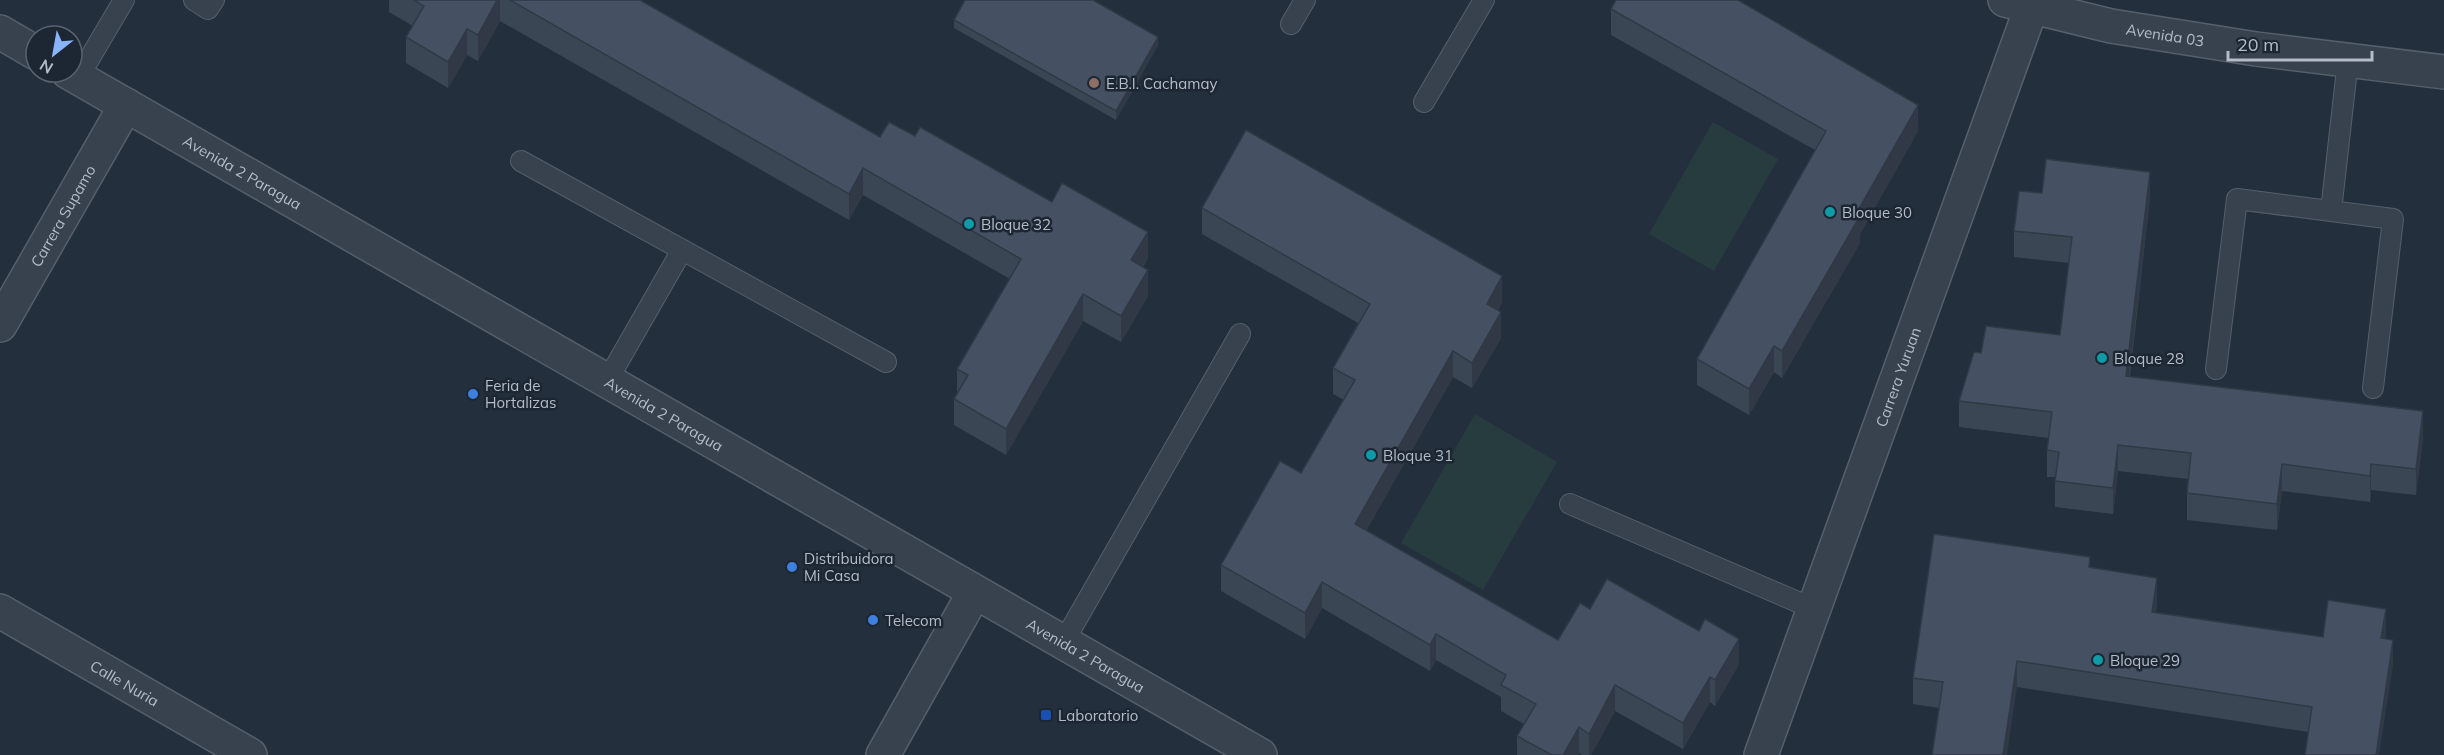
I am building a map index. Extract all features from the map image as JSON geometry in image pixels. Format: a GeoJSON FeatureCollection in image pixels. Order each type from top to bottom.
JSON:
{"type":"FeatureCollection","features":[{"type":"Feature","properties":{"kind":"street","name":"Avenida 03"},"geometry":{"type":"LineString","coordinates":[[2023,3],[2111,26],[2256,49],[2444,72]]}},
{"type":"Feature","properties":{"kind":"street","name":"Carrera Yuruan"},"geometry":{"type":"LineString","coordinates":[[1761,755],[1814,609],[2023,3]]}},
{"type":"Feature","properties":{"kind":"street"},"geometry":{"type":"LineString","coordinates":[[0,32],[24,46]]}},
{"type":"Feature","properties":{"kind":"street","name":"Avenida 2 Paragua"},"geometry":{"type":"LineString","coordinates":[[84,81],[1260,755]]}},
{"type":"Feature","properties":{"kind":"street","name":"Carrera Supamo"},"geometry":{"type":"LineString","coordinates":[[0,325],[126,105]]}},
{"type":"Feature","properties":{"kind":"street"},"geometry":{"type":"LineString","coordinates":[[883,755],[974,593]]}},
{"type":"Feature","properties":{"kind":"street","name":"Calle Nuria"},"geometry":{"type":"LineString","coordinates":[[0,611],[250,755]]}},
{"type":"Feature","properties":{"kind":"lane"},"geometry":{"type":"LineString","coordinates":[[84,59],[124,0]]}},
{"type":"Feature","properties":{"kind":"lane"},"geometry":{"type":"LineString","coordinates":[[194,0],[208,9],[214,0]]}},
{"type":"Feature","properties":{"kind":"lane"},"geometry":{"type":"LineString","coordinates":[[1291,24],[1305,0]]}},
{"type":"Feature","properties":{"kind":"lane"},"geometry":{"type":"LineString","coordinates":[[1424,102],[1484,0]]}},
{"type":"Feature","properties":{"kind":"lane"},"geometry":{"type":"LineString","coordinates":[[2331,211],[2348,60]]}},
{"type":"Feature","properties":{"kind":"lane"},"geometry":{"type":"LineString","coordinates":[[521,161],[886,362]]}},
{"type":"Feature","properties":{"kind":"lane"},"geometry":{"type":"LineString","coordinates":[[2216,369],[2237,199],[2393,219],[2373,388]]}},
{"type":"Feature","properties":{"kind":"lane"},"geometry":{"type":"LineString","coordinates":[[607,381],[682,250]]}},
{"type":"Feature","properties":{"kind":"lane"},"geometry":{"type":"LineString","coordinates":[[1063,643],[1240,334]]}},
{"type":"Feature","properties":{"kind":"lane"},"geometry":{"type":"LineString","coordinates":[[1570,504],[1814,609]]}},
{"type":"Feature","properties":{"kind":"green space"},"geometry":{"type":"Polygon","coordinates":[[[1713,122],[1778,159],[1714,271],[1649,234],[1713,122]]]}},
{"type":"Feature","properties":{"kind":"green space"},"geometry":{"type":"Polygon","coordinates":[[[1475,414],[1557,462],[1483,590],[1401,543],[1475,414]]]}},
{"type":"Feature","properties":{"kind":"building"},"geometry":{"type":"Polygon","coordinates":[[[414,0],[497,0],[478,35],[467,29],[448,62],[406,37],[424,6],[414,0]]]}},
{"type":"Feature","properties":{"kind":"building"},"geometry":{"type":"Polygon","coordinates":[[[510,0],[640,0],[880,137],[889,122],[915,136],[920,127],[1052,202],[1062,183],[1148,232],[1131,260],[1148,270],[1121,316],[1083,294],[1006,429],[954,399],[968,375],[957,369],[1021,259],[863,168],[849,194],[510,0]]]}},
{"type":"Feature","properties":{"kind":"building"},"geometry":{"type":"Polygon","coordinates":[[[965,0],[1093,0],[1158,37],[1116,111],[954,20],[965,0]]]}},
{"type":"Feature","properties":{"kind":"building","name":"Bloque 30"},"geometry":{"type":"Polygon","coordinates":[[[1616,0],[1738,0],[1918,105],[1856,214],[1860,216],[1782,351],[1774,346],[1749,389],[1697,359],[1826,131],[1611,9],[1616,0]]]}},
{"type":"Feature","properties":{"kind":"building","name":"Bloque 31"},"geometry":{"type":"Polygon","coordinates":[[[1246,130],[1502,276],[1487,304],[1501,312],[1472,363],[1453,351],[1355,524],[1558,640],[1580,603],[1590,609],[1607,579],[1699,631],[1705,619],[1739,639],[1715,680],[1710,677],[1683,723],[1615,685],[1589,734],[1579,727],[1563,755],[1552,755],[1517,736],[1536,704],[1501,685],[1506,675],[1436,634],[1430,645],[1322,582],[1305,613],[1221,565],[1280,461],[1301,473],[1355,380],[1333,368],[1370,304],[1202,208],[1246,130]]]}},
{"type":"Feature","properties":{"kind":"building","name":"Bloque 28"},"geometry":{"type":"Polygon","coordinates":[[[2046,159],[2150,172],[2126,376],[2423,411],[2416,469],[2371,464],[2370,476],[2282,464],[2277,504],[2187,493],[2191,453],[2118,445],[2113,488],[2055,481],[2059,452],[2047,450],[2052,412],[1959,401],[1974,352],[1981,353],[1986,326],[2060,335],[2072,237],[2014,231],[2019,191],[2042,193],[2046,159]]]}},
{"type":"Feature","properties":{"kind":"building","name":"Bloque 29"},"geometry":{"type":"Polygon","coordinates":[[[1934,534],[2090,557],[2089,567],[2157,578],[2152,612],[2323,637],[2328,600],[2386,609],[2381,638],[2393,640],[2376,755],[2305,755],[2312,707],[2017,661],[2003,755],[1932,755],[1943,682],[1913,678],[1934,534]]]}},
{"type":"Feature","properties":{"kind":"place","name":"E.B.I. Cachamay"},"geometry":{"type":"Point","coordinates":[1094,83]}},
{"type":"Feature","properties":{"kind":"place","name":"Bloque 30"},"geometry":{"type":"Point","coordinates":[1830,212]}},
{"type":"Feature","properties":{"kind":"place","name":"Bloque 32"},"geometry":{"type":"Point","coordinates":[969,224]}},
{"type":"Feature","properties":{"kind":"place","name":"Bloque 28"},"geometry":{"type":"Point","coordinates":[2102,358]}},
{"type":"Feature","properties":{"kind":"place","name":"Feria de Hortalizas"},"geometry":{"type":"Point","coordinates":[473,394]}},
{"type":"Feature","properties":{"kind":"place","name":"Bloque 31"},"geometry":{"type":"Point","coordinates":[1371,455]}},
{"type":"Feature","properties":{"kind":"place","name":"Distribuidora Mi Casa"},"geometry":{"type":"Point","coordinates":[792,567]}},
{"type":"Feature","properties":{"kind":"place","name":"Telecom"},"geometry":{"type":"Point","coordinates":[873,620]}},
{"type":"Feature","properties":{"kind":"place","name":"Bloque 29"},"geometry":{"type":"Point","coordinates":[2098,660]}},
{"type":"Feature","properties":{"kind":"place","name":"Laboratorio"},"geometry":{"type":"Point","coordinates":[1046,715]}}]}
